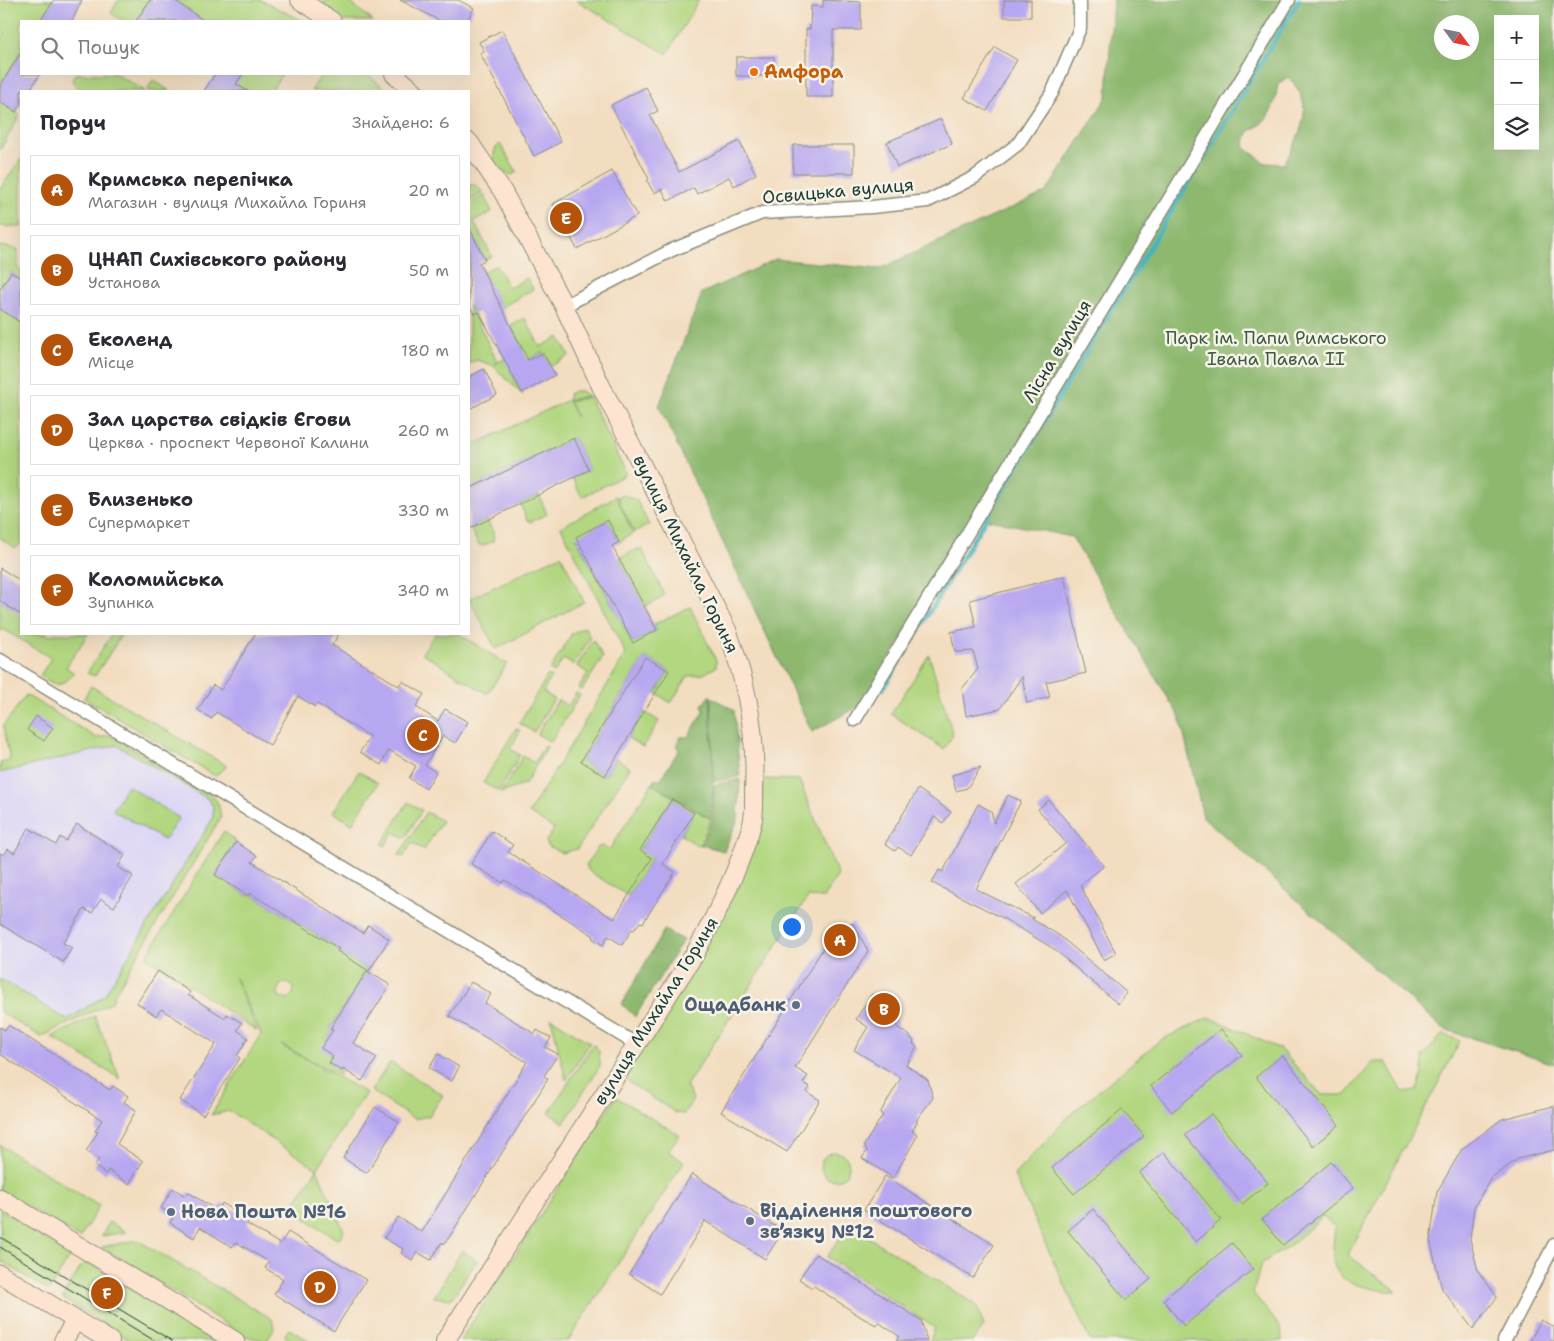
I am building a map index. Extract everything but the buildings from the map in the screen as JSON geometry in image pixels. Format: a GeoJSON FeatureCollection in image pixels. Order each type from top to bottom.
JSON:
{"type":"FeatureCollection","features":[{"type":"Feature","properties":{"kind":"street","name":"Освицька вулиця"},"geometry":{"type":"LineString","coordinates":[[564,306],[672,250],[762,213],[872,207],[928,201],[975,177],[1018,144],[1052,93],[1080,28],[1080,0]]}},
{"type":"Feature","properties":{"kind":"street","name":"Лісна вулиця"},"geometry":{"type":"LineString","coordinates":[[855,720],[1289,0]]}},
{"type":"Feature","properties":{"kind":"street"},"geometry":{"type":"LineString","coordinates":[[308,2],[331,20]]}},
{"type":"Feature","properties":{"kind":"street"},"geometry":{"type":"LineString","coordinates":[[395,75],[413,90]]}},
{"type":"Feature","properties":{"kind":"street","name":"вулиця Михайла Гориня"},"geometry":{"type":"LineString","coordinates":[[445,1341],[694,955],[721,906],[752,822],[756,762],[750,709],[742,669],[727,630],[601,386],[564,306],[504,192],[470,143]]}},
{"type":"Feature","properties":{"kind":"street"},"geometry":{"type":"LineString","coordinates":[[0,660],[636,1044]]}},
{"type":"Feature","properties":{"kind":"street"},"geometry":{"type":"LineString","coordinates":[[0,1198],[235,1341]]}},
{"type":"Feature","properties":{"kind":"street"},"geometry":{"type":"LineString","coordinates":[[1504,1341],[1554,1245]]}},
{"type":"Feature","properties":{"kind":"street"},"geometry":{"type":"LineString","coordinates":[[0,1274],[110,1341]]}},
{"type":"Feature","properties":{"kind":"street"},"geometry":{"type":"LineString","coordinates":[[63,1341],[76,1320]]}},
{"type":"Feature","properties":{"kind":"shaded area"},"geometry":{"type":"Polygon","coordinates":[[[117,745],[207,798],[213,806],[213,818],[104,996],[67,1020],[0,979],[0,773],[117,745]]]}},
{"type":"Feature","properties":{"kind":"green space"},"geometry":{"type":"Polygon","coordinates":[[[2,0],[54,0],[41,20],[20,20],[20,54],[0,86],[0,42],[5,33],[0,26],[0,2],[2,0]]]}},
{"type":"Feature","properties":{"kind":"green space"},"geometry":{"type":"Polygon","coordinates":[[[118,0],[150,0],[137,20],[122,20],[111,13],[118,0]]]}},
{"type":"Feature","properties":{"kind":"green space"},"geometry":{"type":"Polygon","coordinates":[[[174,0],[261,0],[301,20],[203,20],[174,0]]]}},
{"type":"Feature","properties":{"kind":"green space"},"geometry":{"type":"Polygon","coordinates":[[[324,0],[347,0],[372,20],[341,20],[325,8],[324,0]]]}},
{"type":"Feature","properties":{"kind":"green space"},"geometry":{"type":"Polygon","coordinates":[[[576,0],[699,0],[667,54],[576,0]]]}},
{"type":"Feature","properties":{"kind":"green space","name":"Парк ім. Папи Римського Івана Павла ІІ"},"geometry":{"type":"Polygon","coordinates":[[[1113,0],[1554,0],[1554,1064],[1443,1029],[1203,817],[1180,718],[1072,537],[975,517],[861,705],[812,732],[659,406],[702,293],[776,259],[879,269],[1046,192],[1107,97],[1113,0]],[[1288,77],[1278,84],[1273,107],[1267,118],[1248,132],[1244,147],[1265,163],[1284,164],[1296,141],[1303,119],[1302,98],[1288,77]]]}},
{"type":"Feature","properties":{"kind":"green space"},"geometry":{"type":"Polygon","coordinates":[[[74,75],[118,75],[143,90],[77,90],[72,80],[74,75]]]}},
{"type":"Feature","properties":{"kind":"green space"},"geometry":{"type":"Polygon","coordinates":[[[240,75],[281,75],[272,90],[236,90],[238,85],[236,84],[240,75]]]}},
{"type":"Feature","properties":{"kind":"green space"},"geometry":{"type":"Polygon","coordinates":[[[321,75],[368,75],[387,90],[312,90],[321,75]]]}},
{"type":"Feature","properties":{"kind":"green space"},"geometry":{"type":"Polygon","coordinates":[[[153,80],[168,90],[148,90],[153,80]]]}},
{"type":"Feature","properties":{"kind":"green space"},"geometry":{"type":"Polygon","coordinates":[[[0,102],[20,115],[0,150],[0,102]]]}},
{"type":"Feature","properties":{"kind":"green space"},"geometry":{"type":"Polygon","coordinates":[[[500,144],[517,172],[512,175],[498,169],[493,161],[495,149],[500,144]]]}},
{"type":"Feature","properties":{"kind":"green space"},"geometry":{"type":"Polygon","coordinates":[[[20,160],[20,227],[0,226],[0,189],[20,160]]]}},
{"type":"Feature","properties":{"kind":"green space"},"geometry":{"type":"Polygon","coordinates":[[[470,185],[475,185],[483,192],[470,201],[470,185]]]}},
{"type":"Feature","properties":{"kind":"green space"},"geometry":{"type":"Polygon","coordinates":[[[484,195],[492,212],[474,221],[470,217],[470,204],[484,195]]]}},
{"type":"Feature","properties":{"kind":"green space"},"geometry":{"type":"Polygon","coordinates":[[[474,222],[492,256],[485,260],[474,237],[470,239],[470,224],[474,222]]]}},
{"type":"Feature","properties":{"kind":"green space"},"geometry":{"type":"Polygon","coordinates":[[[0,246],[18,249],[20,277],[11,272],[0,289],[0,246]]]}},
{"type":"Feature","properties":{"kind":"green space"},"geometry":{"type":"Polygon","coordinates":[[[496,265],[509,288],[527,278],[533,289],[501,308],[483,272],[496,265]]]}},
{"type":"Feature","properties":{"kind":"green space"},"geometry":{"type":"Polygon","coordinates":[[[470,307],[497,361],[495,364],[523,348],[511,326],[525,318],[540,347],[559,337],[569,356],[551,366],[543,352],[510,370],[523,395],[492,365],[476,360],[470,363],[470,307]]]}},
{"type":"Feature","properties":{"kind":"green space"},"geometry":{"type":"Polygon","coordinates":[[[0,309],[20,322],[20,545],[15,548],[0,538],[0,309]]]}},
{"type":"Feature","properties":{"kind":"green space"},"geometry":{"type":"Polygon","coordinates":[[[574,391],[581,391],[588,396],[568,400],[569,394],[574,391]]]}},
{"type":"Feature","properties":{"kind":"green space"},"geometry":{"type":"Polygon","coordinates":[[[589,397],[625,471],[625,475],[582,497],[572,478],[589,470],[574,438],[470,489],[470,447],[568,400],[576,417],[569,401],[589,397]]]}},
{"type":"Feature","properties":{"kind":"green space"},"geometry":{"type":"Polygon","coordinates":[[[539,495],[547,514],[531,522],[527,520],[520,504],[539,495]]]}},
{"type":"Feature","properties":{"kind":"green space"},"geometry":{"type":"Polygon","coordinates":[[[624,495],[637,501],[649,525],[634,532],[617,497],[624,495]]]}},
{"type":"Feature","properties":{"kind":"green space"},"geometry":{"type":"Polygon","coordinates":[[[616,496],[633,533],[619,542],[608,520],[576,538],[633,643],[657,630],[654,624],[690,607],[716,660],[716,667],[704,674],[688,676],[671,703],[656,693],[669,671],[645,657],[581,761],[605,776],[616,758],[630,768],[577,849],[562,853],[548,846],[546,841],[554,829],[529,813],[626,654],[561,527],[616,496]]]}},
{"type":"Feature","properties":{"kind":"green space"},"geometry":{"type":"Polygon","coordinates":[[[487,520],[494,534],[493,541],[482,546],[478,544],[470,528],[487,520]]]}},
{"type":"Feature","properties":{"kind":"green space"},"geometry":{"type":"Polygon","coordinates":[[[642,549],[664,594],[660,599],[644,607],[619,558],[635,550],[642,549]]]}},
{"type":"Feature","properties":{"kind":"green space"},"geometry":{"type":"Polygon","coordinates":[[[561,555],[584,602],[496,649],[470,599],[561,555]]]}},
{"type":"Feature","properties":{"kind":"green space"},"geometry":{"type":"Polygon","coordinates":[[[0,601],[20,613],[20,635],[87,635],[66,667],[74,673],[62,684],[55,684],[40,676],[51,658],[3,629],[0,632],[0,601]]]}},
{"type":"Feature","properties":{"kind":"green space"},"geometry":{"type":"Polygon","coordinates":[[[585,627],[590,638],[574,665],[563,659],[554,673],[550,670],[572,633],[585,627]]]}},
{"type":"Feature","properties":{"kind":"green space"},"geometry":{"type":"Polygon","coordinates":[[[111,635],[121,635],[95,676],[87,673],[111,635]]]}},
{"type":"Feature","properties":{"kind":"green space"},"geometry":{"type":"Polygon","coordinates":[[[434,635],[461,635],[507,664],[487,694],[422,653],[434,635]]]}},
{"type":"Feature","properties":{"kind":"green space"},"geometry":{"type":"Polygon","coordinates":[[[593,640],[603,657],[582,690],[579,688],[588,673],[577,666],[593,640]]]}},
{"type":"Feature","properties":{"kind":"green space"},"geometry":{"type":"Polygon","coordinates":[[[929,655],[953,735],[944,749],[891,714],[929,655]]]}},
{"type":"Feature","properties":{"kind":"green space"},"geometry":{"type":"Polygon","coordinates":[[[548,675],[551,677],[543,692],[554,699],[534,732],[519,723],[548,675]]]}},
{"type":"Feature","properties":{"kind":"green space"},"geometry":{"type":"Polygon","coordinates":[[[91,686],[227,766],[215,776],[84,698],[91,686]]]}},
{"type":"Feature","properties":{"kind":"green space"},"geometry":{"type":"Polygon","coordinates":[[[576,693],[580,695],[551,742],[537,734],[558,700],[568,706],[576,693]]]}},
{"type":"Feature","properties":{"kind":"green space"},"geometry":{"type":"Polygon","coordinates":[[[26,695],[97,738],[109,735],[212,795],[218,803],[221,817],[115,993],[112,1002],[41,1037],[0,1012],[0,979],[67,1020],[104,996],[213,818],[213,806],[207,798],[117,745],[0,773],[0,763],[10,760],[3,726],[26,695]]]}},
{"type":"Feature","properties":{"kind":"green space"},"geometry":{"type":"Polygon","coordinates":[[[710,695],[713,784],[711,819],[652,784],[654,780],[660,780],[679,750],[676,745],[680,737],[688,737],[704,711],[702,705],[710,695]]]}},
{"type":"Feature","properties":{"kind":"green space"},"geometry":{"type":"Polygon","coordinates":[[[711,697],[734,710],[740,776],[714,782],[711,697]]]}},
{"type":"Feature","properties":{"kind":"green space"},"geometry":{"type":"Polygon","coordinates":[[[644,712],[659,721],[643,747],[628,738],[644,712]]]}},
{"type":"Feature","properties":{"kind":"green space"},"geometry":{"type":"Polygon","coordinates":[[[516,728],[520,731],[510,749],[520,755],[499,791],[483,783],[516,728]]]}},
{"type":"Feature","properties":{"kind":"green space"},"geometry":{"type":"Polygon","coordinates":[[[544,746],[547,747],[525,784],[501,793],[523,756],[534,763],[544,746]]]}},
{"type":"Feature","properties":{"kind":"green space"},"geometry":{"type":"Polygon","coordinates":[[[359,771],[378,783],[352,824],[333,812],[359,771]]]}},
{"type":"Feature","properties":{"kind":"green space"},"geometry":{"type":"Polygon","coordinates":[[[740,779],[738,819],[724,851],[701,845],[713,819],[714,785],[740,779]]]}},
{"type":"Feature","properties":{"kind":"green space"},"geometry":{"type":"Polygon","coordinates":[[[763,779],[799,780],[838,875],[823,898],[808,897],[686,1086],[693,1099],[684,1114],[676,1113],[630,1083],[626,1078],[626,1072],[759,819],[763,779]]]}},
{"type":"Feature","properties":{"kind":"green space"},"geometry":{"type":"Polygon","coordinates":[[[652,784],[711,819],[699,846],[681,835],[694,813],[672,799],[640,849],[652,858],[628,896],[589,871],[586,865],[597,848],[602,846],[609,850],[652,784]]]}},
{"type":"Feature","properties":{"kind":"green space"},"geometry":{"type":"Polygon","coordinates":[[[127,785],[179,818],[164,840],[113,810],[127,785]]]}},
{"type":"Feature","properties":{"kind":"green space"},"geometry":{"type":"Polygon","coordinates":[[[408,802],[422,810],[405,838],[394,832],[385,846],[382,844],[408,802]]]}},
{"type":"Feature","properties":{"kind":"green space"},"geometry":{"type":"Polygon","coordinates":[[[426,812],[442,821],[424,850],[412,843],[403,857],[399,855],[426,812]]]}},
{"type":"Feature","properties":{"kind":"green space"},"geometry":{"type":"Polygon","coordinates":[[[224,831],[236,842],[215,875],[248,896],[250,893],[339,949],[337,951],[369,971],[367,971],[330,1028],[333,1030],[322,1048],[333,1056],[329,1063],[341,1071],[339,1075],[281,1045],[366,1093],[317,1169],[229,1111],[211,1115],[261,1034],[235,978],[257,1031],[146,957],[224,831]],[[283,983],[278,989],[280,997],[288,999],[293,994],[294,989],[289,983],[283,983]]]}},
{"type":"Feature","properties":{"kind":"green space"},"geometry":{"type":"Polygon","coordinates":[[[664,930],[683,940],[635,1017],[622,1004],[664,930]]]}},
{"type":"Feature","properties":{"kind":"green space"},"geometry":{"type":"Polygon","coordinates":[[[95,1016],[120,1079],[52,1037],[95,1016]]]}},
{"type":"Feature","properties":{"kind":"green space"},"geometry":{"type":"Polygon","coordinates":[[[1209,1017],[1280,1049],[1322,1095],[1346,1095],[1373,1062],[1386,1062],[1403,1092],[1417,1090],[1423,1073],[1423,1056],[1443,1034],[1460,1041],[1348,1255],[1397,1291],[1383,1291],[1366,1287],[1351,1282],[1337,1272],[1333,1257],[1335,1227],[1323,1216],[1292,1244],[1261,1264],[1253,1293],[1281,1328],[1282,1341],[1090,1341],[1014,1175],[1073,1112],[1159,1041],[1209,1017]]]}},
{"type":"Feature","properties":{"kind":"green space"},"geometry":{"type":"Polygon","coordinates":[[[551,1018],[590,1043],[566,1080],[551,1018]]]}},
{"type":"Feature","properties":{"kind":"green space"},"geometry":{"type":"Polygon","coordinates":[[[593,1044],[599,1051],[600,1066],[564,1123],[549,1113],[593,1044]]]}},
{"type":"Feature","properties":{"kind":"green space"},"geometry":{"type":"Polygon","coordinates":[[[390,1062],[443,1095],[429,1116],[414,1119],[371,1091],[390,1062]]]}},
{"type":"Feature","properties":{"kind":"green space"},"geometry":{"type":"Polygon","coordinates":[[[616,1097],[679,1135],[668,1151],[684,1162],[568,1341],[460,1341],[616,1097]]]}},
{"type":"Feature","properties":{"kind":"green space"},"geometry":{"type":"Polygon","coordinates":[[[0,1145],[99,1206],[80,1238],[0,1190],[0,1145]]]}},
{"type":"Feature","properties":{"kind":"green space"},"geometry":{"type":"Polygon","coordinates":[[[835,1152],[845,1156],[849,1166],[845,1176],[835,1180],[825,1176],[821,1166],[825,1156],[835,1152]]]}},
{"type":"Feature","properties":{"kind":"green space"},"geometry":{"type":"Polygon","coordinates":[[[317,1169],[344,1231],[338,1240],[291,1209],[317,1169]]]}},
{"type":"Feature","properties":{"kind":"green space"},"geometry":{"type":"Polygon","coordinates":[[[0,1209],[72,1253],[49,1291],[0,1260],[0,1209]]]}},
{"type":"Feature","properties":{"kind":"green space"},"geometry":{"type":"Polygon","coordinates":[[[109,1222],[126,1232],[102,1236],[109,1222]]]}},
{"type":"Feature","properties":{"kind":"green space"},"geometry":{"type":"Polygon","coordinates":[[[849,1225],[976,1305],[984,1326],[973,1341],[930,1341],[935,1328],[827,1257],[849,1225]]]}},
{"type":"Feature","properties":{"kind":"green space"},"geometry":{"type":"Polygon","coordinates":[[[137,1240],[272,1319],[274,1328],[267,1341],[245,1336],[102,1247],[137,1240]]]}},
{"type":"Feature","properties":{"kind":"green space"},"geometry":{"type":"Polygon","coordinates":[[[462,1250],[477,1261],[451,1299],[434,1297],[462,1250]]]}},
{"type":"Feature","properties":{"kind":"green space"},"geometry":{"type":"Polygon","coordinates":[[[85,1260],[215,1341],[131,1341],[62,1298],[85,1260]]]}},
{"type":"Feature","properties":{"kind":"green space"},"geometry":{"type":"Polygon","coordinates":[[[289,1329],[309,1341],[289,1341],[285,1335],[289,1329]]]}},
{"type":"Feature","properties":{"kind":"waterway"},"geometry":{"type":"LineString","coordinates":[[883,689],[1299,0]]}},
{"type":"Feature","properties":{"kind":"tram line"},"geometry":{"type":"LineString","coordinates":[[0,1237],[172,1341]]}},
{"type":"Feature","properties":{"kind":"tram line"},"geometry":{"type":"LineString","coordinates":[[0,1247],[155,1341]]}},
{"type":"Feature","properties":{"kind":"place","name":"Амфора"},"geometry":{"type":"Point","coordinates":[754,72]}},
{"type":"Feature","properties":{"kind":"place","name":"Близенько"},"geometry":{"type":"Point","coordinates":[566,218]}},
{"type":"Feature","properties":{"kind":"place","name":"Еколенд"},"geometry":{"type":"Point","coordinates":[423,735]}},
{"type":"Feature","properties":{"kind":"place","name":"Кримська перепічка"},"geometry":{"type":"Point","coordinates":[840,940]}},
{"type":"Feature","properties":{"kind":"place","name":"Ощадбанк"},"geometry":{"type":"Point","coordinates":[796,1005]}},
{"type":"Feature","properties":{"kind":"place","name":"ЦНАП Сихівського району"},"geometry":{"type":"Point","coordinates":[884,1009]}},
{"type":"Feature","properties":{"kind":"place","name":"Нова Пошта №16"},"geometry":{"type":"Point","coordinates":[171,1212]}},
{"type":"Feature","properties":{"kind":"place","name":"Відділення поштового зв’язку №12"},"geometry":{"type":"Point","coordinates":[750,1221]}},
{"type":"Feature","properties":{"kind":"place","name":"Зал царства свідків Єгови"},"geometry":{"type":"Point","coordinates":[320,1287]}},
{"type":"Feature","properties":{"kind":"place","name":"Коломийська"},"geometry":{"type":"Point","coordinates":[107,1293]}}]}
